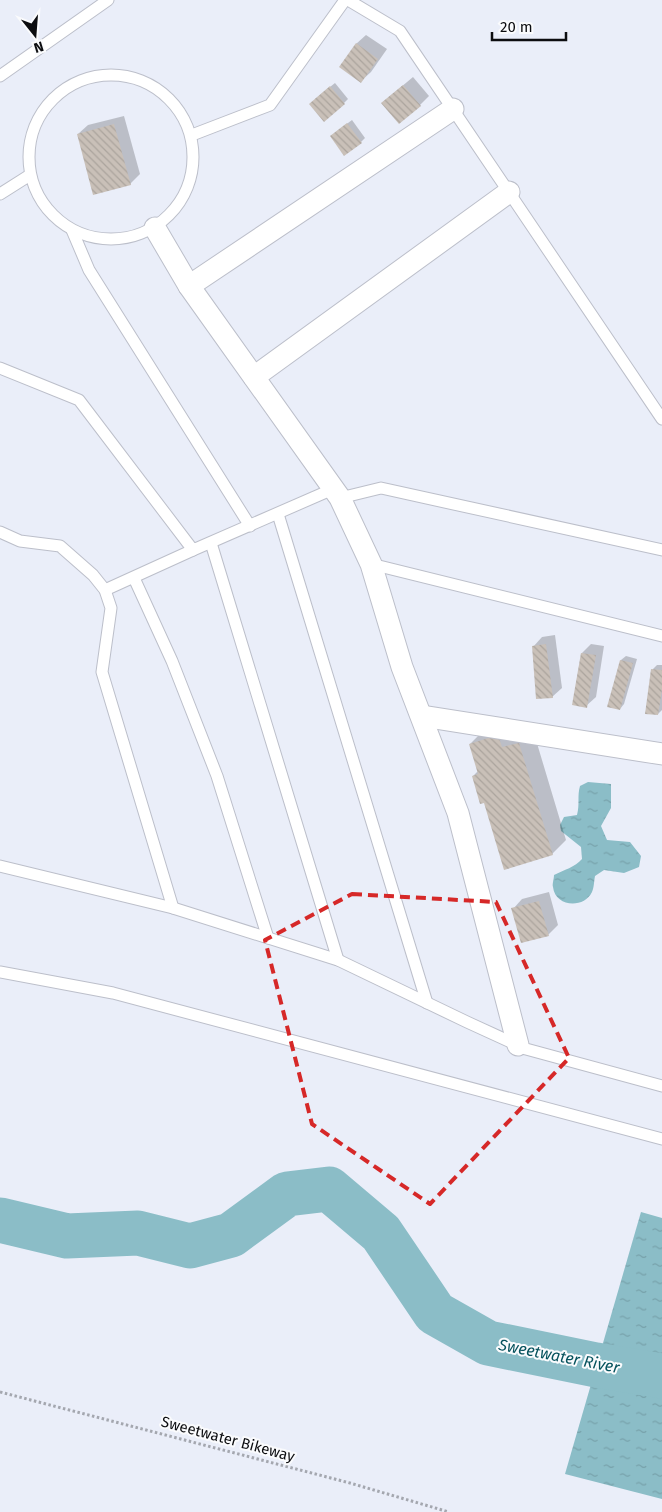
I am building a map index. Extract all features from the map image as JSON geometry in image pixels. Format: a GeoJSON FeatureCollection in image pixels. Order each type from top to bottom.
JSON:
{"type":"FeatureCollection","features":[{"type":"Feature","properties":{"kind":"street"},"geometry":{"type":"LineString","coordinates":[[189,286],[453,109]]}},
{"type":"Feature","properties":{"kind":"street"},"geometry":{"type":"LineString","coordinates":[[254,377],[509,192]]}},
{"type":"Feature","properties":{"kind":"street"},"geometry":{"type":"LineString","coordinates":[[156,228],[189,286],[336,494],[371,564],[402,667],[458,813],[518,1045]]}},
{"type":"Feature","properties":{"kind":"street"},"geometry":{"type":"LineString","coordinates":[[422,716],[662,754]]}},
{"type":"Feature","properties":{"kind":"lane"},"geometry":{"type":"LineString","coordinates":[[0,76],[108,0]]}},
{"type":"Feature","properties":{"kind":"lane"},"geometry":{"type":"LineString","coordinates":[[192,135],[270,105],[347,0],[400,31],[662,418]]}},
{"type":"Feature","properties":{"kind":"lane"},"geometry":{"type":"LineString","coordinates":[[106,74],[134,78],[160,89],[180,109],[192,135],[194,162],[189,187],[176,210],[156,228],[131,238],[104,240],[79,234],[72,230],[56,220],[39,200],[30,175],[29,147],[37,120],[54,97],[78,81],[106,74]]}},
{"type":"Feature","properties":{"kind":"lane"},"geometry":{"type":"LineString","coordinates":[[0,194],[30,175]]}},
{"type":"Feature","properties":{"kind":"lane"},"geometry":{"type":"LineString","coordinates":[[72,230],[89,270],[250,526]]}},
{"type":"Feature","properties":{"kind":"lane"},"geometry":{"type":"LineString","coordinates":[[0,368],[79,400],[194,550]]}},
{"type":"Feature","properties":{"kind":"lane"},"geometry":{"type":"LineString","coordinates":[[105,590],[278,514],[336,494],[381,488],[662,550]]}},
{"type":"Feature","properties":{"kind":"lane"},"geometry":{"type":"LineString","coordinates":[[278,514],[428,1003]]}},
{"type":"Feature","properties":{"kind":"lane"},"geometry":{"type":"LineString","coordinates":[[0,532],[20,541],[60,546],[94,575],[105,590],[111,608],[102,672],[173,908]]}},
{"type":"Feature","properties":{"kind":"lane"},"geometry":{"type":"LineString","coordinates":[[212,543],[338,960]]}},
{"type":"Feature","properties":{"kind":"lane"},"geometry":{"type":"LineString","coordinates":[[371,564],[662,636]]}},
{"type":"Feature","properties":{"kind":"lane"},"geometry":{"type":"LineString","coordinates":[[134,578],[172,661],[217,776],[268,938]]}},
{"type":"Feature","properties":{"kind":"lane"},"geometry":{"type":"LineString","coordinates":[[0,866],[173,908],[338,960],[526,1049],[662,1086]]}},
{"type":"Feature","properties":{"kind":"lane"},"geometry":{"type":"LineString","coordinates":[[0,972],[112,993],[662,1139]]}},
{"type":"Feature","properties":{"kind":"path","name":"Sweetwater Bikeway"},"geometry":{"type":"LineString","coordinates":[[0,1392],[350,1483],[449,1512]]}},
{"type":"Feature","properties":{"kind":"highlighted area"},"geometry":{"type":"Polygon","coordinates":[[[352,894],[496,902],[569,1058],[430,1204],[312,1124],[265,940],[352,894]]]}},
{"type":"Feature","properties":{"kind":"water"},"geometry":{"type":"Polygon","coordinates":[[[588,782],[611,784],[611,808],[601,826],[607,840],[630,842],[641,856],[639,867],[624,873],[604,870],[595,876],[593,890],[583,901],[577,903],[564,902],[555,894],[553,886],[554,875],[573,866],[582,859],[581,847],[561,831],[560,825],[564,817],[577,815],[580,786],[588,782]]]}},
{"type":"Feature","properties":{"kind":"water","name":"Sweetwater River"},"geometry":{"type":"Polygon","coordinates":[[[641,1212],[662,1218],[662,1499],[565,1474],[641,1212]]]}},
{"type":"Feature","properties":{"kind":"building"},"geometry":{"type":"Polygon","coordinates":[[[356,43],[378,59],[361,83],[339,67],[356,43]]]}},
{"type":"Feature","properties":{"kind":"building"},"geometry":{"type":"Polygon","coordinates":[[[403,85],[421,106],[399,124],[381,103],[403,85]]]}},
{"type":"Feature","properties":{"kind":"building"},"geometry":{"type":"Polygon","coordinates":[[[330,86],[345,104],[324,122],[309,104],[330,86]]]}},
{"type":"Feature","properties":{"kind":"building"},"geometry":{"type":"Polygon","coordinates":[[[347,123],[362,143],[344,156],[330,136],[347,123]]]}},
{"type":"Feature","properties":{"kind":"building"},"geometry":{"type":"Polygon","coordinates":[[[114,124],[131,185],[93,195],[77,134],[114,124]]]}},
{"type":"Feature","properties":{"kind":"building"},"geometry":{"type":"Polygon","coordinates":[[[546,644],[553,698],[536,699],[532,646],[546,644]]]}},
{"type":"Feature","properties":{"kind":"building"},"geometry":{"type":"Polygon","coordinates":[[[581,653],[596,655],[587,708],[572,705],[581,653]]]}},
{"type":"Feature","properties":{"kind":"building"},"geometry":{"type":"Polygon","coordinates":[[[620,660],[633,663],[620,710],[607,707],[620,660]]]}},
{"type":"Feature","properties":{"kind":"building"},"geometry":{"type":"Polygon","coordinates":[[[651,669],[662,670],[662,689],[658,715],[645,714],[651,669]]]}},
{"type":"Feature","properties":{"kind":"building"},"geometry":{"type":"Polygon","coordinates":[[[498,735],[502,747],[519,743],[553,855],[504,870],[484,803],[480,804],[472,776],[478,774],[469,744],[498,735]]]}},
{"type":"Feature","properties":{"kind":"building"},"geometry":{"type":"Polygon","coordinates":[[[539,901],[549,936],[521,943],[511,908],[539,901]]]}},
{"type":"Feature","properties":{"kind":"waterway","name":"Sweetwater River"},"geometry":{"type":"LineString","coordinates":[[0,1220],[67,1236],[138,1233],[190,1246],[231,1235],[287,1194],[329,1189],[381,1233],[435,1313],[488,1343],[662,1376]]}}]}
